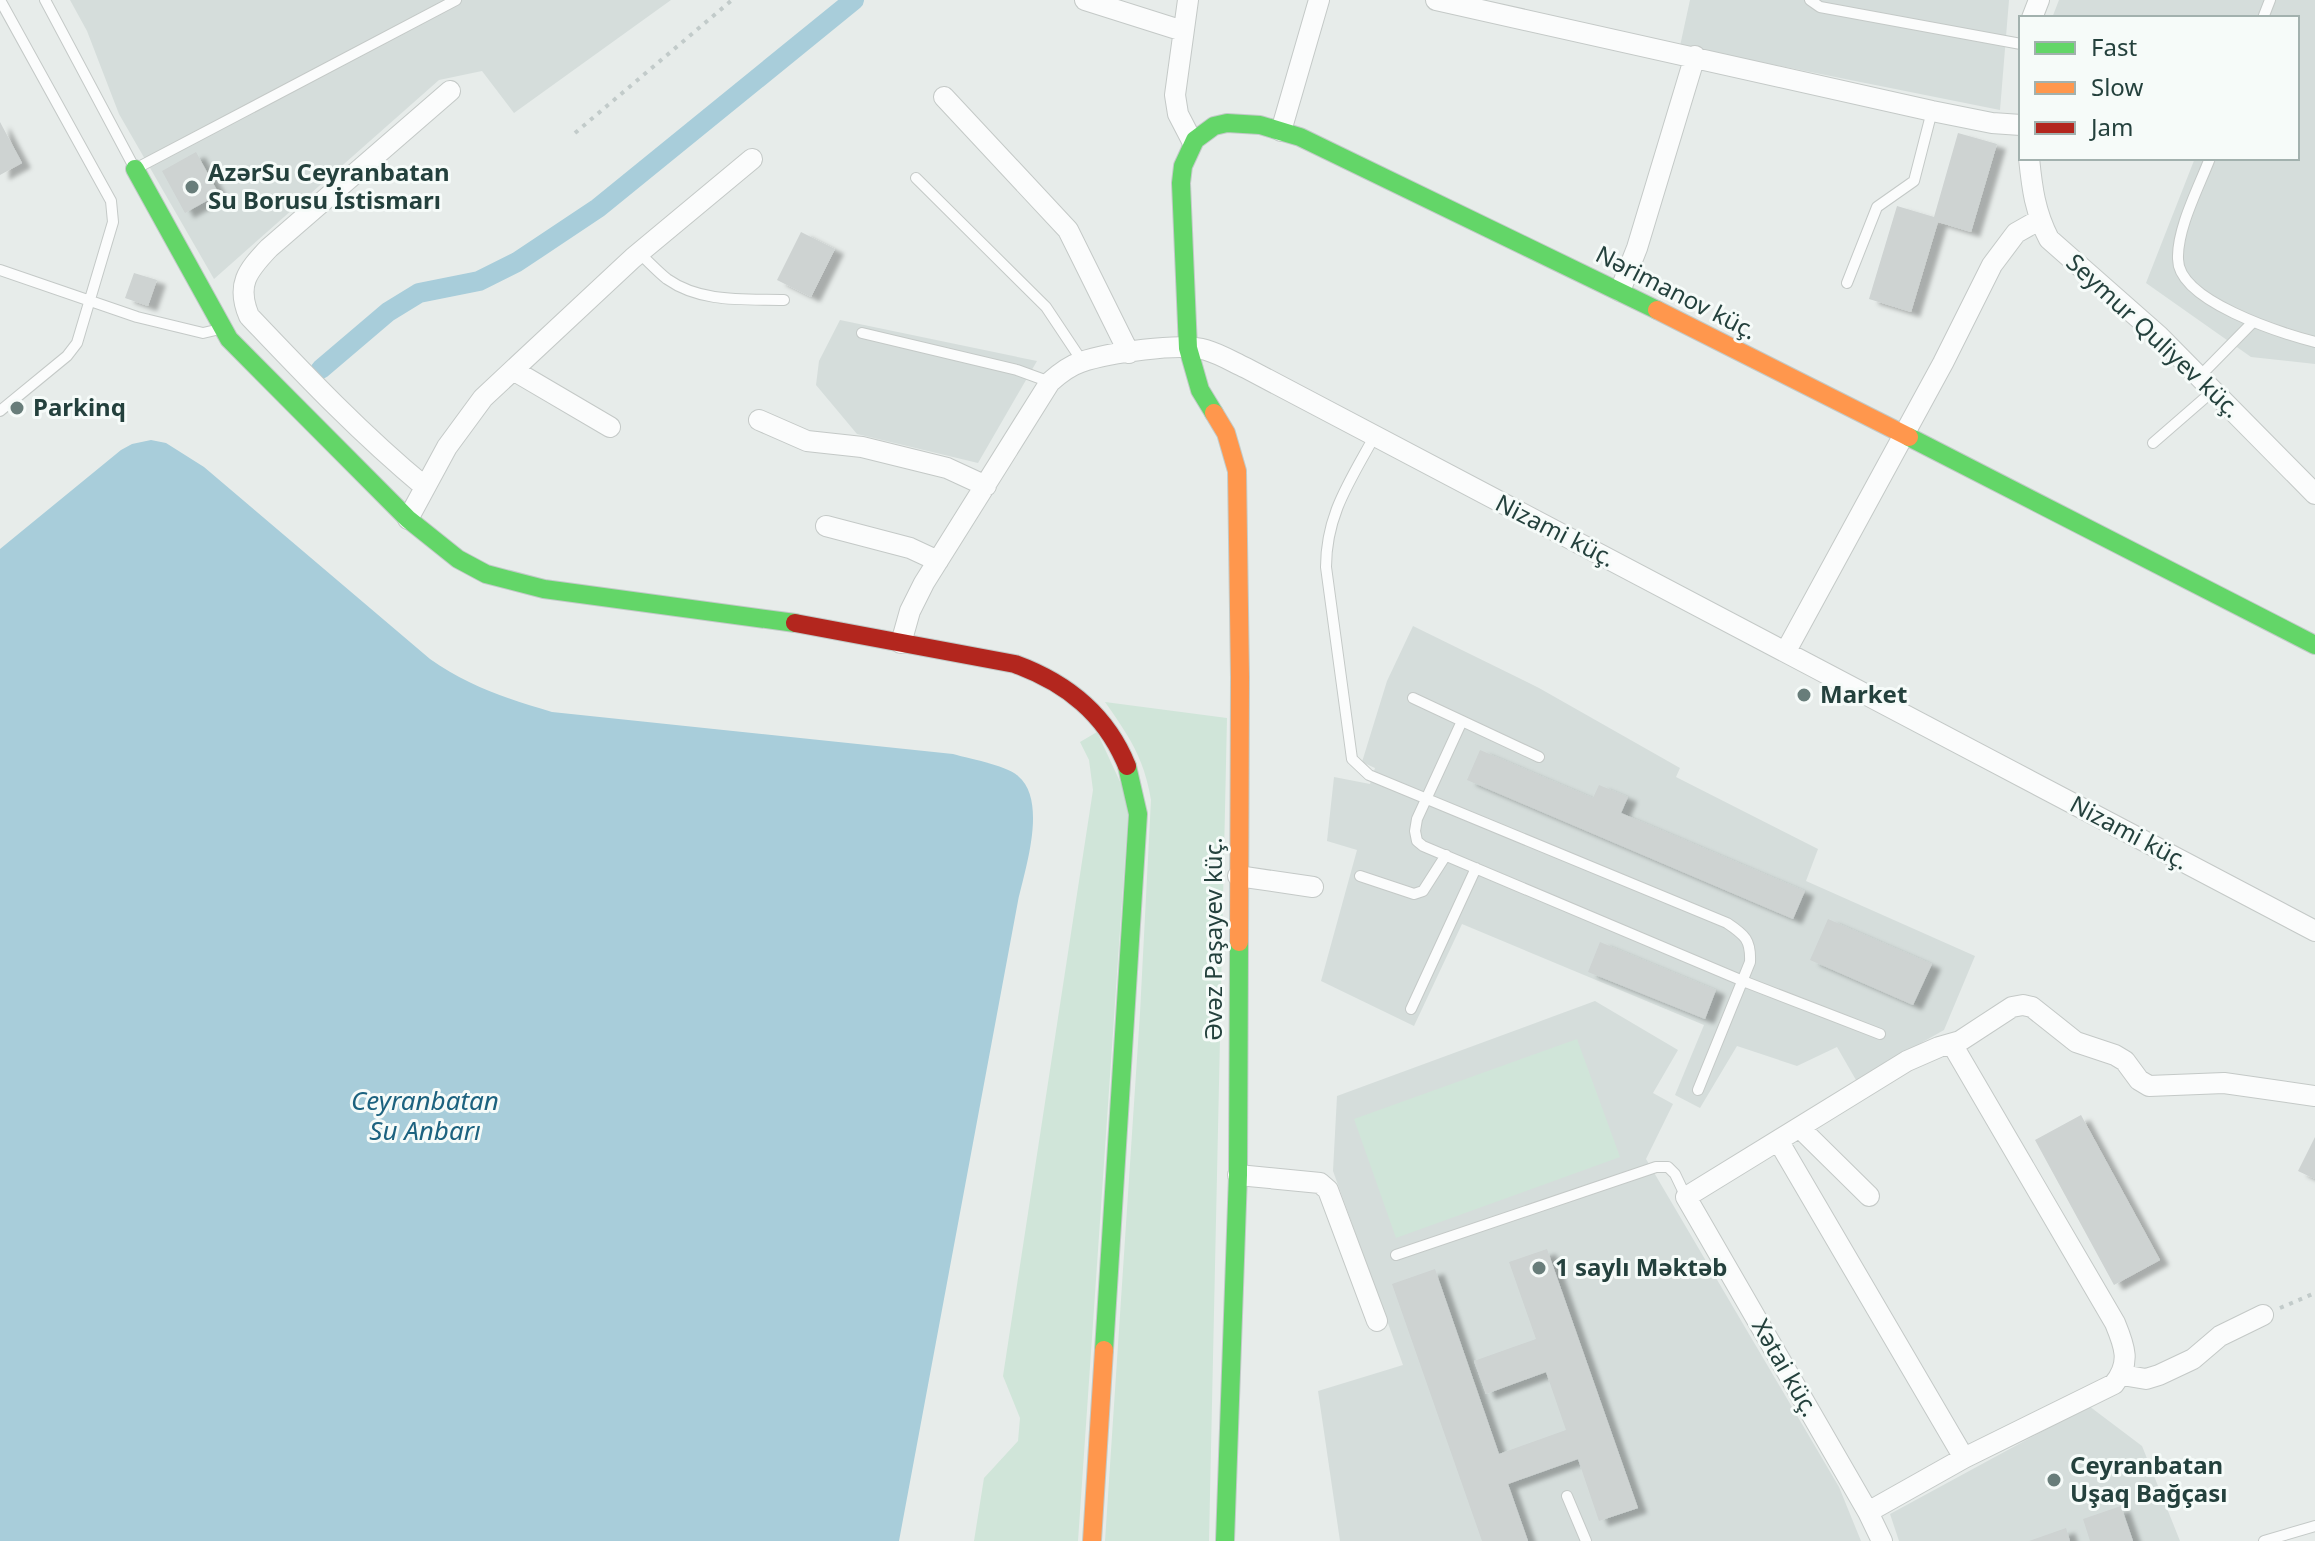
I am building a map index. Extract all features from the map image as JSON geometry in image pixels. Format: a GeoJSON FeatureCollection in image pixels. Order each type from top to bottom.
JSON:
{"type":"FeatureCollection","features":[{"type":"Feature","properties":{"kind":"street"},"geometry":{"type":"LineString","coordinates":[[1085,0],[1183,31]]}},
{"type":"Feature","properties":{"kind":"street"},"geometry":{"type":"LineString","coordinates":[[1188,0],[1175,95],[1178,114],[1192,141],[1183,159],[1181,183],[1188,348]]}},
{"type":"Feature","properties":{"kind":"street"},"geometry":{"type":"LineString","coordinates":[[1281,131],[1319,0]]}},
{"type":"Feature","properties":{"kind":"street"},"geometry":{"type":"LineString","coordinates":[[1436,0],[1932,111],[1992,123],[2019,125]]}},
{"type":"Feature","properties":{"kind":"street"},"geometry":{"type":"LineString","coordinates":[[1620,291],[1637,248],[1695,56]]}},
{"type":"Feature","properties":{"kind":"street"},"geometry":{"type":"LineString","coordinates":[[425,487],[334,407],[249,316],[243,301],[243,289],[253,265],[269,248],[450,91]]}},
{"type":"Feature","properties":{"kind":"street"},"geometry":{"type":"LineString","coordinates":[[944,97],[1068,230],[1129,353]]}},
{"type":"Feature","properties":{"kind":"street","name":"Nərimanov küç."},"geometry":{"type":"LineString","coordinates":[[1192,141],[1207,129],[1225,124],[1258,124],[1281,131],[1403,185],[1620,291],[2315,645]]}},
{"type":"Feature","properties":{"kind":"street"},"geometry":{"type":"LineString","coordinates":[[408,519],[465,419],[483,398],[639,253],[752,159]]}},
{"type":"Feature","properties":{"kind":"street","name":"Seymur Quliyev küç."},"geometry":{"type":"LineString","coordinates":[[2029,160],[2033,199],[2049,239],[2207,383],[2315,494]]}},
{"type":"Feature","properties":{"kind":"street"},"geometry":{"type":"LineString","coordinates":[[135,169],[222,328],[271,384],[408,519],[458,559],[486,574],[544,589],[793,623],[1015,664],[1071,689],[1103,722],[1121,749],[1136,791],[1138,814],[1092,1541]]}},
{"type":"Feature","properties":{"kind":"street"},"geometry":{"type":"LineString","coordinates":[[1786,651],[1943,363],[1992,265],[2016,233],[2039,220]]}},
{"type":"Feature","properties":{"kind":"street","name":"Nizami küç."},"geometry":{"type":"LineString","coordinates":[[901,643],[910,611],[938,561],[1050,382],[1064,369],[1082,361],[1129,353],[1188,348],[1206,350],[1246,368],[2315,931]]}},
{"type":"Feature","properties":{"kind":"street","name":"Əvəz Paşayev küç."},"geometry":{"type":"LineString","coordinates":[[1188,348],[1200,390],[1226,433],[1237,471],[1240,677],[1238,1175],[1225,1541]]}},
{"type":"Feature","properties":{"kind":"street"},"geometry":{"type":"LineString","coordinates":[[513,370],[610,427]]}},
{"type":"Feature","properties":{"kind":"street"},"geometry":{"type":"LineString","coordinates":[[759,420],[807,441],[862,447],[904,457],[947,468],[986,486]]}},
{"type":"Feature","properties":{"kind":"street"},"geometry":{"type":"LineString","coordinates":[[826,526],[895,543],[938,561]]}},
{"type":"Feature","properties":{"kind":"street"},"geometry":{"type":"LineString","coordinates":[[1238,876],[1313,887]]}},
{"type":"Feature","properties":{"kind":"street"},"geometry":{"type":"LineString","coordinates":[[1686,1197],[1907,1061],[1952,1044],[2012,1007],[2023,1005],[2032,1007],[2076,1042],[2125,1061],[2139,1080],[2149,1086],[2224,1083],[2315,1096]]}},
{"type":"Feature","properties":{"kind":"street"},"geometry":{"type":"LineString","coordinates":[[1868,1512],[1964,1458],[2114,1384],[2122,1375],[2126,1362],[2126,1350],[2115,1323],[1952,1044]]}},
{"type":"Feature","properties":{"kind":"street"},"geometry":{"type":"LineString","coordinates":[[1800,1128],[1869,1196]]}},
{"type":"Feature","properties":{"kind":"street"},"geometry":{"type":"LineString","coordinates":[[1779,1142],[1964,1458]]}},
{"type":"Feature","properties":{"kind":"street"},"geometry":{"type":"LineString","coordinates":[[1238,1175],[1320,1183],[1328,1190],[1377,1321]]}},
{"type":"Feature","properties":{"kind":"street","name":"Xətai küç."},"geometry":{"type":"LineString","coordinates":[[1686,1197],[1882,1541]]}},
{"type":"Feature","properties":{"kind":"street"},"geometry":{"type":"LineString","coordinates":[[2122,1375],[2146,1379],[2159,1375],[2193,1359],[2220,1336],[2263,1315]]}},
{"type":"Feature","properties":{"kind":"lane"},"geometry":{"type":"LineString","coordinates":[[0,0],[111,201],[113,222],[77,343],[67,356],[0,411]]}},
{"type":"Feature","properties":{"kind":"lane"},"geometry":{"type":"LineString","coordinates":[[45,0],[135,169],[456,0]]}},
{"type":"Feature","properties":{"kind":"lane"},"geometry":{"type":"LineString","coordinates":[[1810,0],[1820,7],[2019,44]]}},
{"type":"Feature","properties":{"kind":"lane"},"geometry":{"type":"LineString","coordinates":[[1847,283],[1877,207],[1914,181],[1932,111]]}},
{"type":"Feature","properties":{"kind":"lane"},"geometry":{"type":"LineString","coordinates":[[2209,160],[2182,232],[2177,259],[2181,275],[2200,293],[2253,322],[2315,342]]}},
{"type":"Feature","properties":{"kind":"lane"},"geometry":{"type":"LineString","coordinates":[[916,178],[1046,307],[1082,361]]}},
{"type":"Feature","properties":{"kind":"lane"},"geometry":{"type":"LineString","coordinates":[[639,253],[667,279],[690,291],[715,298],[784,300]]}},
{"type":"Feature","properties":{"kind":"lane"},"geometry":{"type":"LineString","coordinates":[[0,270],[89,301],[191,331],[203,333],[222,328]]}},
{"type":"Feature","properties":{"kind":"lane"},"geometry":{"type":"LineString","coordinates":[[2153,443],[2207,383],[2253,322]]}},
{"type":"Feature","properties":{"kind":"lane"},"geometry":{"type":"LineString","coordinates":[[862,333],[1017,370],[1050,382]]}},
{"type":"Feature","properties":{"kind":"lane"},"geometry":{"type":"LineString","coordinates":[[1374,437],[1334,513],[1326,545],[1352,759],[1369,775],[1727,923],[1746,936],[1750,946],[1750,962],[1698,1090]]}},
{"type":"Feature","properties":{"kind":"lane"},"geometry":{"type":"LineString","coordinates":[[1413,698],[1539,757]]}},
{"type":"Feature","properties":{"kind":"lane"},"geometry":{"type":"LineString","coordinates":[[1462,721],[1417,819],[1417,841],[1743,981],[1880,1034]]}},
{"type":"Feature","properties":{"kind":"lane"},"geometry":{"type":"LineString","coordinates":[[1360,876],[1414,894],[1423,891],[1446,855]]}},
{"type":"Feature","properties":{"kind":"lane"},"geometry":{"type":"LineString","coordinates":[[1411,1009],[1476,868]]}},
{"type":"Feature","properties":{"kind":"lane"},"geometry":{"type":"LineString","coordinates":[[1396,1255],[1656,1167],[1668,1167],[1675,1174],[1686,1197]]}},
{"type":"Feature","properties":{"kind":"lane"},"geometry":{"type":"LineString","coordinates":[[1567,1496],[1586,1541]]}},
{"type":"Feature","properties":{"kind":"lane"},"geometry":{"type":"LineString","coordinates":[[2264,1541],[2315,1526]]}},
{"type":"Feature","properties":{"kind":"path"},"geometry":{"type":"LineString","coordinates":[[575,133],[732,0]]}},
{"type":"Feature","properties":{"kind":"path"},"geometry":{"type":"LineString","coordinates":[[2263,1315],[2315,1293]]}},
{"type":"Feature","properties":{"kind":"shaded area"},"geometry":{"type":"Polygon","coordinates":[[[70,0],[671,0],[514,113],[482,71],[439,80],[214,279],[119,114],[87,31],[70,0]]]}},
{"type":"Feature","properties":{"kind":"shaded area"},"geometry":{"type":"Polygon","coordinates":[[[1690,0],[2009,0],[2000,110],[1680,46],[1690,0]]]}},
{"type":"Feature","properties":{"kind":"shaded area"},"geometry":{"type":"Polygon","coordinates":[[[2059,0],[2315,0],[2315,364],[2251,357],[2146,283],[2194,160],[2299,160],[2299,16],[2053,16],[2059,0]]]}},
{"type":"Feature","properties":{"kind":"shaded area"},"geometry":{"type":"Polygon","coordinates":[[[840,320],[1037,361],[978,463],[857,434],[816,385],[819,361],[840,320]]]}},
{"type":"Feature","properties":{"kind":"shaded area"},"geometry":{"type":"Polygon","coordinates":[[[1413,626],[1539,688],[1680,768],[1676,777],[1818,849],[1806,881],[1975,956],[1944,1030],[1856,1080],[1837,1047],[1797,1066],[1737,1046],[1700,1108],[1675,1095],[1704,1025],[1462,924],[1414,1026],[1321,981],[1357,850],[1327,841],[1334,777],[1370,784],[1375,768],[1362,762],[1387,681],[1413,626]]]}},
{"type":"Feature","properties":{"kind":"shaded area","name":"1 saylı Məktəb"},"geometry":{"type":"Polygon","coordinates":[[[1595,1001],[1678,1050],[1653,1093],[1673,1104],[1646,1159],[1839,1487],[1861,1541],[1340,1541],[1318,1391],[1403,1365],[1333,1171],[1337,1096],[1595,1001]]]}},
{"type":"Feature","properties":{"kind":"shaded area","name":"Ceyranbatan Uşaq Bağçası"},"geometry":{"type":"Polygon","coordinates":[[[2089,1406],[2142,1446],[2180,1541],[1899,1541],[1890,1514],[2089,1406]]]}},
{"type":"Feature","properties":{"kind":"green space"},"geometry":{"type":"Polygon","coordinates":[[[1105,702],[1227,718],[1209,1541],[1105,1541],[1151,800],[1134,748],[1105,702]]]}},
{"type":"Feature","properties":{"kind":"green space"},"geometry":{"type":"Polygon","coordinates":[[[1097,732],[1122,786],[1128,814],[1078,1541],[974,1541],[984,1478],[1018,1441],[1020,1418],[1003,1376],[1093,790],[1089,760],[1080,742],[1097,732]]]}},
{"type":"Feature","properties":{"kind":"green space"},"geometry":{"type":"Polygon","coordinates":[[[1577,1039],[1620,1157],[1396,1238],[1354,1119],[1577,1039]]]}},
{"type":"Feature","properties":{"kind":"water","name":"Ceyranbatan Su Anbarı"},"geometry":{"type":"Polygon","coordinates":[[[151,440],[166,443],[204,467],[430,659],[489,691],[552,712],[953,754],[1012,772],[1027,787],[1033,818],[1029,854],[899,1541],[0,1541],[0,549],[121,450],[151,440]]]}},
{"type":"Feature","properties":{"kind":"building"},"geometry":{"type":"Polygon","coordinates":[[[0,122],[22,163],[0,175],[0,122]]]}},
{"type":"Feature","properties":{"kind":"building"},"geometry":{"type":"Polygon","coordinates":[[[1958,133],[1997,144],[1971,232],[1938,222],[1911,312],[1869,299],[1897,206],[1934,217],[1958,133]]]}},
{"type":"Feature","properties":{"kind":"building"},"geometry":{"type":"Polygon","coordinates":[[[196,152],[219,194],[185,213],[162,171],[196,152]]]}},
{"type":"Feature","properties":{"kind":"building"},"geometry":{"type":"Polygon","coordinates":[[[801,232],[835,249],[811,297],[777,280],[801,232]]]}},
{"type":"Feature","properties":{"kind":"building"},"geometry":{"type":"Polygon","coordinates":[[[134,273],[157,280],[148,306],[125,298],[134,273]]]}},
{"type":"Feature","properties":{"kind":"building"},"geometry":{"type":"Polygon","coordinates":[[[1480,750],[1593,798],[1599,785],[1628,797],[1621,813],[1805,891],[1793,919],[1467,780],[1480,750]]]}},
{"type":"Feature","properties":{"kind":"building"},"geometry":{"type":"Polygon","coordinates":[[[1828,919],[1932,964],[1913,1005],[1810,960],[1828,919]]]}},
{"type":"Feature","properties":{"kind":"building"},"geometry":{"type":"Polygon","coordinates":[[[1600,942],[1716,990],[1705,1019],[1588,972],[1600,942]]]}},
{"type":"Feature","properties":{"kind":"building"},"geometry":{"type":"Polygon","coordinates":[[[2081,1115],[2160,1260],[2114,1285],[2035,1140],[2081,1115]]]}},
{"type":"Feature","properties":{"kind":"building"},"geometry":{"type":"Polygon","coordinates":[[[2315,1137],[2315,1179],[2298,1171],[2315,1137]]]}},
{"type":"Feature","properties":{"kind":"building"},"geometry":{"type":"Polygon","coordinates":[[[1547,1249],[1638,1508],[1599,1521],[1578,1459],[1508,1484],[1528,1541],[1482,1541],[1392,1284],[1435,1269],[1499,1454],[1566,1430],[1546,1372],[1486,1394],[1474,1361],[1536,1339],[1509,1262],[1547,1249]]]}},
{"type":"Feature","properties":{"kind":"building"},"geometry":{"type":"Polygon","coordinates":[[[2121,1506],[2133,1541],[2090,1541],[2083,1519],[2121,1506]]]}},
{"type":"Feature","properties":{"kind":"building"},"geometry":{"type":"Polygon","coordinates":[[[2066,1528],[2070,1541],[2029,1541],[2066,1528]]]}},
{"type":"Feature","properties":{"kind":"waterway"},"geometry":{"type":"LineString","coordinates":[[321,369],[388,312],[419,293],[479,281],[517,262],[598,208],[854,0]]}},
{"type":"Feature","properties":{"kind":"traffic: fast"},"geometry":{"type":"LineString","coordinates":[[1214,413],[1200,390],[1188,348],[1181,183],[1183,166],[1195,140],[1214,126],[1227,123],[1260,125],[1300,137],[1657,310]]}},
{"type":"Feature","properties":{"kind":"traffic: fast"},"geometry":{"type":"LineString","coordinates":[[135,169],[229,339],[408,519],[458,559],[486,574],[544,589],[795,623]]}},
{"type":"Feature","properties":{"kind":"traffic: fast"},"geometry":{"type":"LineString","coordinates":[[1909,437],[2315,645]]}},
{"type":"Feature","properties":{"kind":"traffic: fast"},"geometry":{"type":"LineString","coordinates":[[1104,1350],[1138,814],[1127,766]]}},
{"type":"Feature","properties":{"kind":"traffic: fast"},"geometry":{"type":"LineString","coordinates":[[1225,1541],[1238,1175],[1239,942]]}},
{"type":"Feature","properties":{"kind":"traffic: slow"},"geometry":{"type":"LineString","coordinates":[[1657,310],[1909,437]]}},
{"type":"Feature","properties":{"kind":"traffic: slow"},"geometry":{"type":"LineString","coordinates":[[1214,413],[1226,433],[1237,471],[1239,942]]}},
{"type":"Feature","properties":{"kind":"traffic: slow"},"geometry":{"type":"LineString","coordinates":[[1092,1541],[1104,1350]]}},
{"type":"Feature","properties":{"kind":"traffic: jam"},"geometry":{"type":"LineString","coordinates":[[795,623],[1015,664],[1034,672],[1068,691],[1096,716],[1127,766]]}},
{"type":"Feature","properties":{"kind":"place","name":"AzərSu Ceyranbatan Su Borusu İstismarı"},"geometry":{"type":"Point","coordinates":[192,187]}},
{"type":"Feature","properties":{"kind":"place","name":"Parkinq"},"geometry":{"type":"Point","coordinates":[17,408]}},
{"type":"Feature","properties":{"kind":"place","name":"Market"},"geometry":{"type":"Point","coordinates":[1804,695]}},
{"type":"Feature","properties":{"kind":"place","name":"1 saylı Məktəb"},"geometry":{"type":"Point","coordinates":[1539,1268]}},
{"type":"Feature","properties":{"kind":"place","name":"Ceyranbatan Uşaq Bağçası"},"geometry":{"type":"Point","coordinates":[2054,1480]}}]}
